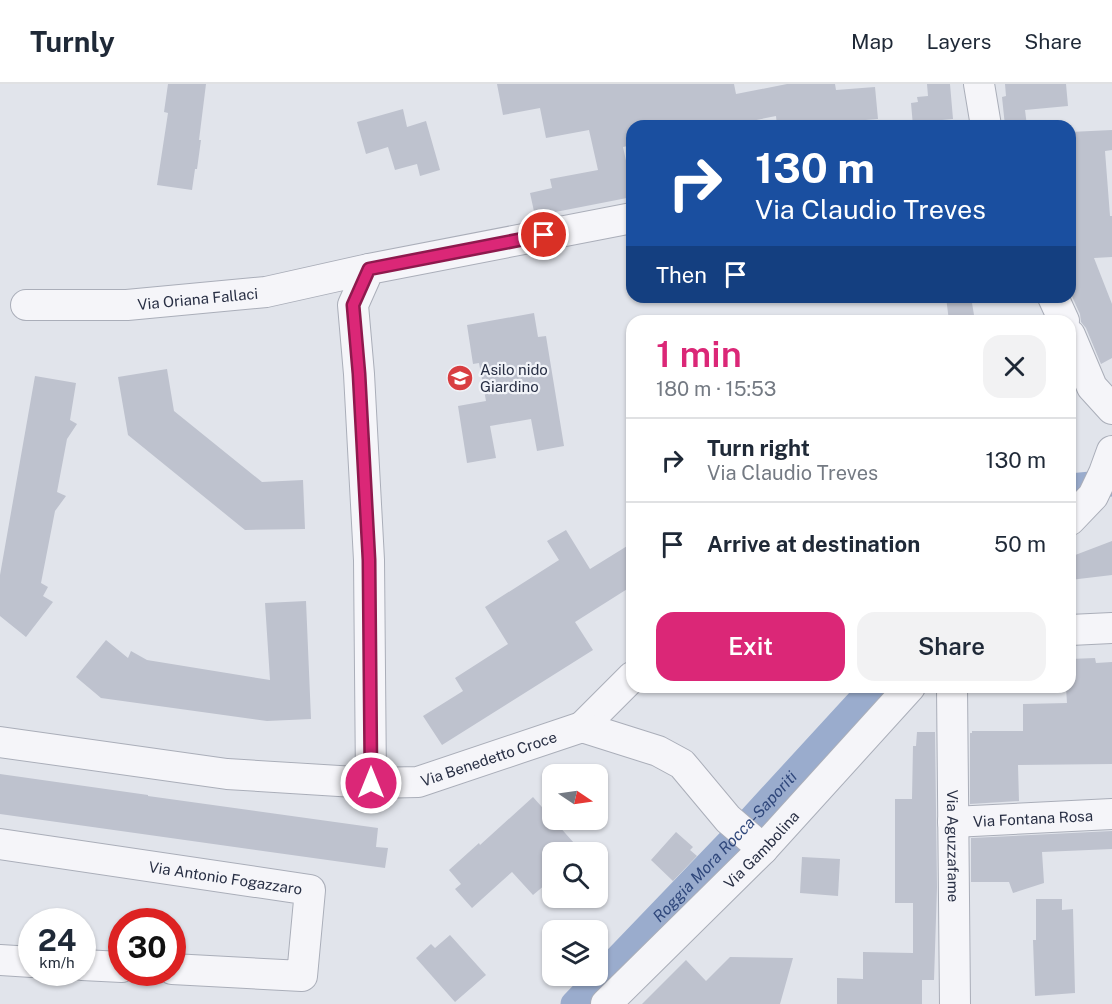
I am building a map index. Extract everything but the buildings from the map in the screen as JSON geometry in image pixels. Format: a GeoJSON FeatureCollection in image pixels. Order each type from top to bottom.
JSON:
{"type":"FeatureCollection","features":[{"type":"Feature","properties":{"kind":"street"},"geometry":{"type":"LineString","coordinates":[[979,84],[985,120]]}},
{"type":"Feature","properties":{"kind":"street","name":"Via Oriana Fallaci"},"geometry":{"type":"LineString","coordinates":[[26,305],[127,305],[266,292],[369,269],[626,219]]}},
{"type":"Feature","properties":{"kind":"street"},"geometry":{"type":"LineString","coordinates":[[369,269],[353,305],[369,560],[371,783]]}},
{"type":"Feature","properties":{"kind":"street"},"geometry":{"type":"LineString","coordinates":[[1076,366],[1081,391],[1112,409]]}},
{"type":"Feature","properties":{"kind":"street"},"geometry":{"type":"LineString","coordinates":[[1076,511],[1103,473]]}},
{"type":"Feature","properties":{"kind":"street"},"geometry":{"type":"LineString","coordinates":[[1076,630],[1112,628]]}},
{"type":"Feature","properties":{"kind":"street"},"geometry":{"type":"LineString","coordinates":[[626,684],[582,727],[658,751],[682,764],[746,834]]}},
{"type":"Feature","properties":{"kind":"street","name":"Via Gambolina"},"geometry":{"type":"LineString","coordinates":[[606,1004],[746,834],[903,693]]}},
{"type":"Feature","properties":{"kind":"street","name":"Via Aguzzafame"},"geometry":{"type":"LineString","coordinates":[[952,693],[955,1004]]}},
{"type":"Feature","properties":{"kind":"street","name":"Via Benedetto Croce"},"geometry":{"type":"LineString","coordinates":[[0,742],[227,774],[371,783],[418,782],[582,727]]}},
{"type":"Feature","properties":{"kind":"street","name":"Via Fontana Rosa"},"geometry":{"type":"LineString","coordinates":[[953,822],[1112,814]]}},
{"type":"Feature","properties":{"kind":"street","name":"Via Antonio Fogazzaro"},"geometry":{"type":"LineString","coordinates":[[0,844],[310,890],[302,976],[186,970]]}},
{"type":"Feature","properties":{"kind":"street"},"geometry":{"type":"LineString","coordinates":[[0,960],[18,961]]}},
{"type":"Feature","properties":{"kind":"waterway","name":"Roggia Mora Rocca-Saporiti"},"geometry":{"type":"LineString","coordinates":[[1076,486],[1112,483]]}},
{"type":"Feature","properties":{"kind":"waterway","name":"Roggia Mora Rocca-Saporiti"},"geometry":{"type":"LineString","coordinates":[[574,1004],[747,824],[867,693]]}},
{"type":"Feature","properties":{"kind":"place","name":"Asilo nido Giardino"},"geometry":{"type":"Point","coordinates":[460,378]}},
{"type":"Feature","properties":{"kind":"route"},"geometry":{"type":"LineString","coordinates":[[371,783],[369,560],[353,305],[369,269],[544,235]]}}]}
